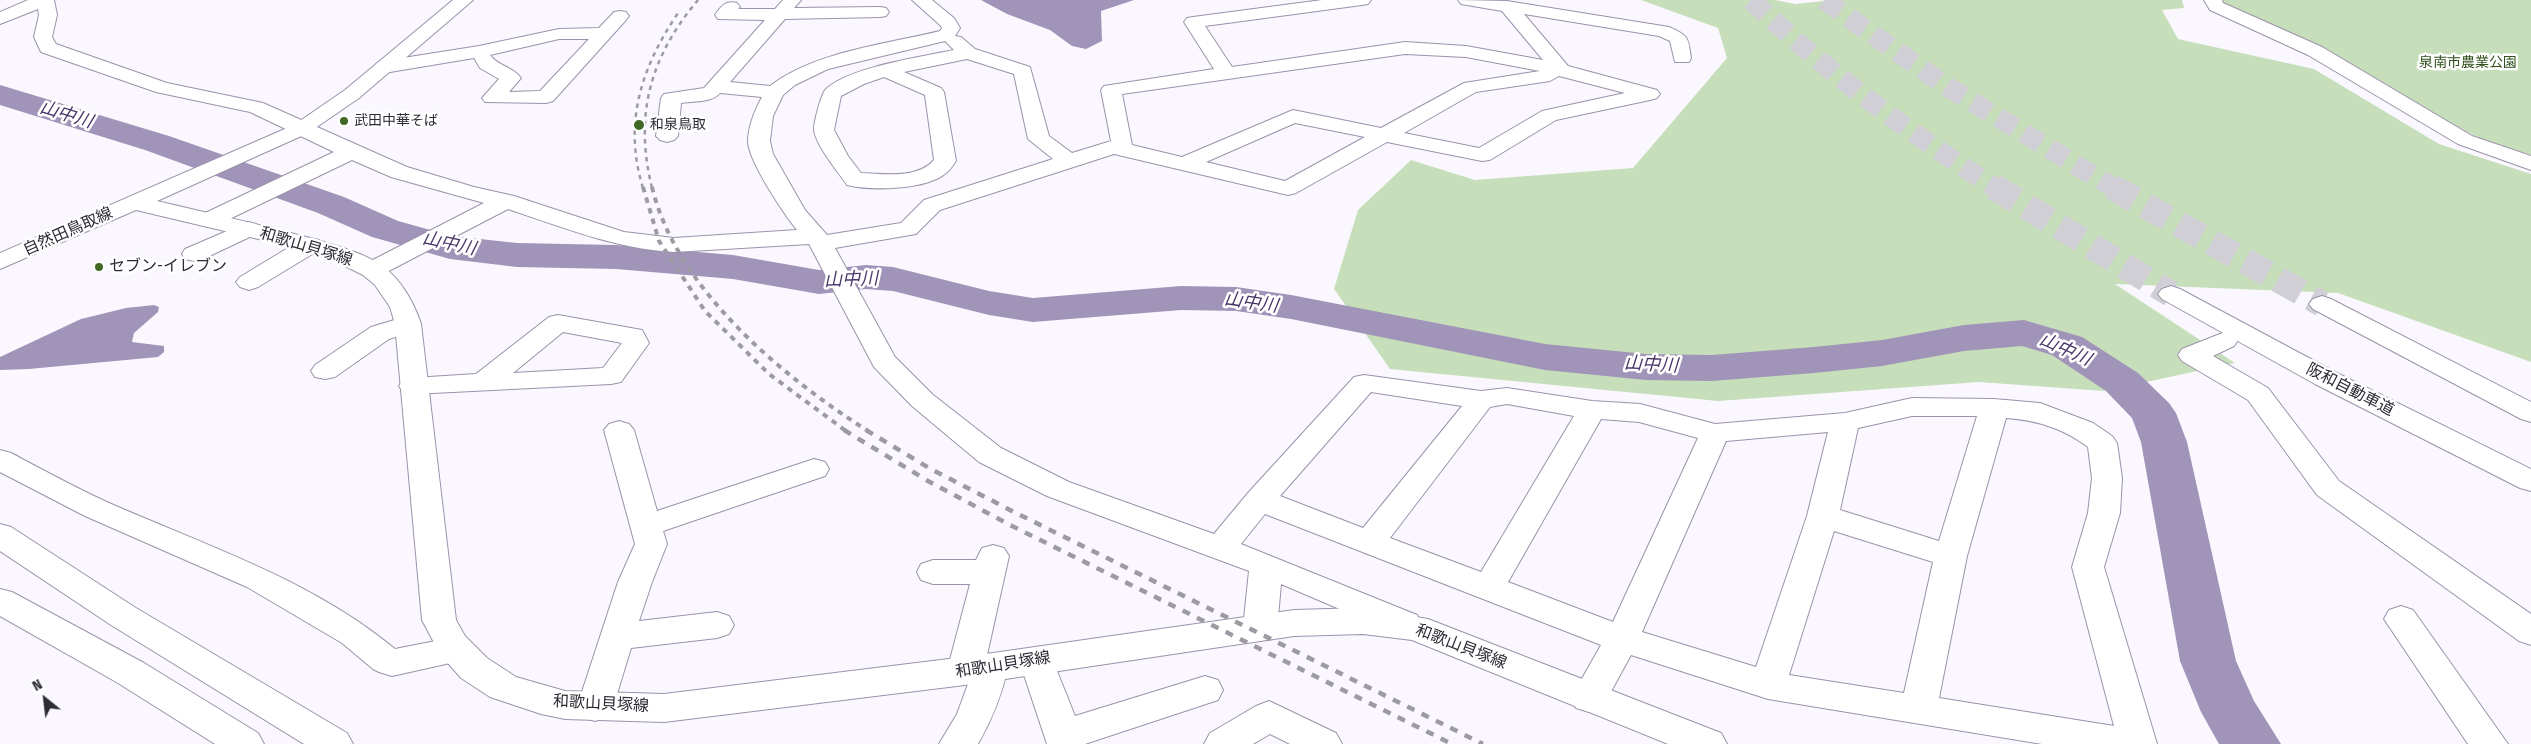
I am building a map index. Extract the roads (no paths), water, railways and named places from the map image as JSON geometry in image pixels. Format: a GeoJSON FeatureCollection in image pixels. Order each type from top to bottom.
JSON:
{"type":"FeatureCollection","features":[{"type":"Feature","properties":{"kind":"main road"},"geometry":{"type":"LineString","coordinates":[[0,19],[44,0],[48,15],[43,36],[48,48],[83,62],[163,88],[256,107],[300,129],[399,172],[469,193],[506,201],[620,238],[654,244],[822,248],[908,229],[932,205],[1122,144],[1111,90],[1404,48],[1432,47],[1565,72],[1650,94],[1549,115],[1482,156],[1293,116],[1184,164]]}},
{"type":"Feature","properties":{"kind":"main road"},"geometry":{"type":"LineString","coordinates":[[135,203],[300,129],[384,67],[464,0]]}},
{"type":"Feature","properties":{"kind":"main road"},"geometry":{"type":"LineString","coordinates":[[921,0],[948,22],[950,28],[946,35],[821,65],[788,81],[774,92],[763,116],[760,148],[795,213],[822,248],[884,361],[922,400],[990,455],[1058,488],[1266,566],[1416,628]]}},
{"type":"Feature","properties":{"kind":"main road"},"geometry":{"type":"LineString","coordinates":[[1227,74],[1193,22],[1361,0]]}},
{"type":"Feature","properties":{"kind":"main road"},"geometry":{"type":"LineString","coordinates":[[1467,0],[1663,31],[1679,38],[1682,58]]}},
{"type":"Feature","properties":{"kind":"main road"},"geometry":{"type":"LineString","coordinates":[[2213,0],[2216,6],[2231,14],[2315,51],[2465,140],[2531,163]]}},
{"type":"Feature","properties":{"kind":"main road"},"geometry":{"type":"LineString","coordinates":[[1507,6],[1565,72]]}},
{"type":"Feature","properties":{"kind":"main road"},"geometry":{"type":"LineString","coordinates":[[731,7],[724,15],[787,7],[880,12]]}},
{"type":"Feature","properties":{"kind":"main road"},"geometry":{"type":"LineString","coordinates":[[667,136],[670,98],[710,92],[787,7]]}},
{"type":"Feature","properties":{"kind":"main road"},"geometry":{"type":"LineString","coordinates":[[479,52],[487,64],[511,78],[492,98],[549,103],[603,33],[620,16]]}},
{"type":"Feature","properties":{"kind":"main road"},"geometry":{"type":"LineString","coordinates":[[725,31],[764,34]]}},
{"type":"Feature","properties":{"kind":"main road"},"geometry":{"type":"LineString","coordinates":[[384,67],[479,52],[534,37],[559,34],[603,33]]}},
{"type":"Feature","properties":{"kind":"main road"},"geometry":{"type":"LineString","coordinates":[[946,35],[968,53],[1023,70],[1039,139],[1070,161]]}},
{"type":"Feature","properties":{"kind":"main road"},"geometry":{"type":"LineString","coordinates":[[888,72],[934,92],[945,161],[939,170],[908,180],[855,180],[838,158],[824,130],[832,94],[848,83],[888,72],[968,53]]}},
{"type":"Feature","properties":{"kind":"main road"},"geometry":{"type":"LineString","coordinates":[[1113,147],[1288,188],[1386,136],[1471,87],[1565,72]]}},
{"type":"Feature","properties":{"kind":"main road"},"geometry":{"type":"LineString","coordinates":[[716,87],[774,92]]}},
{"type":"Feature","properties":{"kind":"main road"},"geometry":{"type":"LineString","coordinates":[[194,254],[230,219],[351,152]]}},
{"type":"Feature","properties":{"kind":"main road"},"geometry":{"type":"LineString","coordinates":[[384,264],[506,201]]}},
{"type":"Feature","properties":{"kind":"main road","name":"和歌山貝塚線"},"geometry":{"type":"LineString","coordinates":[[135,203],[230,219],[340,254],[384,264],[408,324],[439,620],[456,650],[474,668],[504,687],[540,700],[595,707],[664,708],[978,669],[1294,623],[1363,622],[1416,628],[1703,743]]}},
{"type":"Feature","properties":{"kind":"main road","name":"自然田鳥取線"},"geometry":{"type":"LineString","coordinates":[[0,262],[135,203]]}},
{"type":"Feature","properties":{"kind":"main road"},"geometry":{"type":"LineString","coordinates":[[249,282],[310,245]]}},
{"type":"Feature","properties":{"kind":"main road","name":"阪和自動車道"},"geometry":{"type":"LineString","coordinates":[[2172,294],[2325,378],[2531,481]]}},
{"type":"Feature","properties":{"kind":"main road"},"geometry":{"type":"LineString","coordinates":[[2322,304],[2531,413]]}},
{"type":"Feature","properties":{"kind":"main road"},"geometry":{"type":"LineString","coordinates":[[413,386],[611,376],[636,343],[633,336],[558,323],[484,382]]}},
{"type":"Feature","properties":{"kind":"main road"},"geometry":{"type":"LineString","coordinates":[[325,371],[380,333],[408,324]]}},
{"type":"Feature","properties":{"kind":"main road"},"geometry":{"type":"LineString","coordinates":[[2225,340],[2192,355],[2258,394],[2328,488],[2531,632]]}},
{"type":"Feature","properties":{"kind":"main road"},"geometry":{"type":"LineString","coordinates":[[1219,549],[1259,500],[1364,383],[1480,400],[1507,396],[1592,410],[1640,413],[1715,433],[1845,422],[1912,407],[1994,408],[2040,412],[2083,429],[2102,443],[2107,478],[2104,512],[2088,567],[2138,744]]}},
{"type":"Feature","properties":{"kind":"main road"},"geometry":{"type":"LineString","coordinates":[[1369,542],[1480,400]]}},
{"type":"Feature","properties":{"kind":"main road"},"geometry":{"type":"LineString","coordinates":[[1919,709],[1951,556],[1994,408]]}},
{"type":"Feature","properties":{"kind":"main road"},"geometry":{"type":"LineString","coordinates":[[1489,588],[1592,410]]}},
{"type":"Feature","properties":{"kind":"main road"},"geometry":{"type":"LineString","coordinates":[[1768,685],[1823,516],[1845,422]]}},
{"type":"Feature","properties":{"kind":"main road"},"geometry":{"type":"LineString","coordinates":[[595,707],[617,637],[651,544],[619,430]]}},
{"type":"Feature","properties":{"kind":"main road"},"geometry":{"type":"LineString","coordinates":[[1589,698],[1622,639],[1715,433]]}},
{"type":"Feature","properties":{"kind":"main road"},"geometry":{"type":"LineString","coordinates":[[0,460],[96,509],[259,580],[354,634],[385,660],[392,663],[456,650]]}},
{"type":"Feature","properties":{"kind":"main road"},"geometry":{"type":"LineString","coordinates":[[646,526],[784,487],[814,469]]}},
{"type":"Feature","properties":{"kind":"main road"},"geometry":{"type":"LineString","coordinates":[[1259,500],[1622,639],[1768,685],[2134,744]]}},
{"type":"Feature","properties":{"kind":"main road"},"geometry":{"type":"LineString","coordinates":[[1823,516],[1951,556]]}},
{"type":"Feature","properties":{"kind":"main road"},"geometry":{"type":"LineString","coordinates":[[0,535],[54,574],[250,690],[334,744]]}},
{"type":"Feature","properties":{"kind":"main road"},"geometry":{"type":"LineString","coordinates":[[933,572],[991,564],[978,669],[984,698],[975,717],[958,744]]}},
{"type":"Feature","properties":{"kind":"main road"},"geometry":{"type":"LineString","coordinates":[[1260,628],[1266,566]]}},
{"type":"Feature","properties":{"kind":"main road"},"geometry":{"type":"LineString","coordinates":[[0,600],[131,673],[245,744]]}},
{"type":"Feature","properties":{"kind":"main road"},"geometry":{"type":"LineString","coordinates":[[2401,619],[2489,744]]}},
{"type":"Feature","properties":{"kind":"main road"},"geometry":{"type":"LineString","coordinates":[[617,637],[717,625]]}},
{"type":"Feature","properties":{"kind":"main road"},"geometry":{"type":"LineString","coordinates":[[1037,660],[1065,740],[1205,690]]}},
{"type":"Feature","properties":{"kind":"main road"},"geometry":{"type":"LineString","coordinates":[[1223,744],[1269,716],[1323,744]]}},
{"type":"Feature","properties":{"kind":"waterway","name":"山中川"},"geometry":{"type":"LineString","coordinates":[[0,95],[157,143],[331,205],[385,229],[450,247],[517,255],[616,257],[733,267],[819,282],[866,277],[893,279],[989,303],[1033,310],[1181,298],[1236,299],[1291,307],[1545,357],[1646,367],[1712,368],[1814,360],[1882,353],[1964,338],[2024,333],[2067,346],[2122,382],[2153,413],[2164,442],[2208,661],[2230,712],[2251,744]]}},
{"type":"Feature","properties":{"kind":"tunnel"},"geometry":{"type":"LineString","coordinates":[[1751,0],[1809,52],[1869,100],[1931,145],[1996,188]]}},
{"type":"Feature","properties":{"kind":"tunnel"},"geometry":{"type":"LineString","coordinates":[[1824,0],[1943,84],[2114,188]]}},
{"type":"Feature","properties":{"kind":"tunnel"},"geometry":{"type":"LineString","coordinates":[[1994,187],[2171,294]]}},
{"type":"Feature","properties":{"kind":"tunnel"},"geometry":{"type":"LineString","coordinates":[[2112,187],[2322,304]]}},
{"type":"Feature","properties":{"kind":"railway"},"geometry":{"type":"LineString","coordinates":[[652,188],[645,136],[646,111],[650,88],[668,43],[698,0]]}},
{"type":"Feature","properties":{"kind":"railway"},"geometry":{"type":"LineString","coordinates":[[643,188],[637,164],[635,141],[639,97],[645,75],[654,54],[678,13]]}},
{"type":"Feature","properties":{"kind":"railway"},"geometry":{"type":"LineString","coordinates":[[643,187],[659,241],[705,311],[769,374],[846,431]]}},
{"type":"Feature","properties":{"kind":"railway"},"geometry":{"type":"LineString","coordinates":[[652,187],[665,225],[684,261],[708,295],[737,327],[769,357],[835,409],[868,431]]}},
{"type":"Feature","properties":{"kind":"railway"},"geometry":{"type":"LineString","coordinates":[[844,430],[928,481],[1012,526],[1452,744]]}},
{"type":"Feature","properties":{"kind":"railway"},"geometry":{"type":"LineString","coordinates":[[866,430],[929,468],[1016,513],[1483,744]]}},
{"type":"Feature","properties":{"kind":"place","name":"武田中華そば"},"geometry":{"type":"Point","coordinates":[344,121]}},
{"type":"Feature","properties":{"kind":"place","name":"和泉鳥取"},"geometry":{"type":"Point","coordinates":[639,125]}},
{"type":"Feature","properties":{"kind":"place","name":"セブン-イレブン"},"geometry":{"type":"Point","coordinates":[99,267]}},
{"type":"Feature","properties":{"kind":"park label","name":"泉南市農業公園"},"geometry":{"type":"Point","coordinates":[2468,63]}}]}
